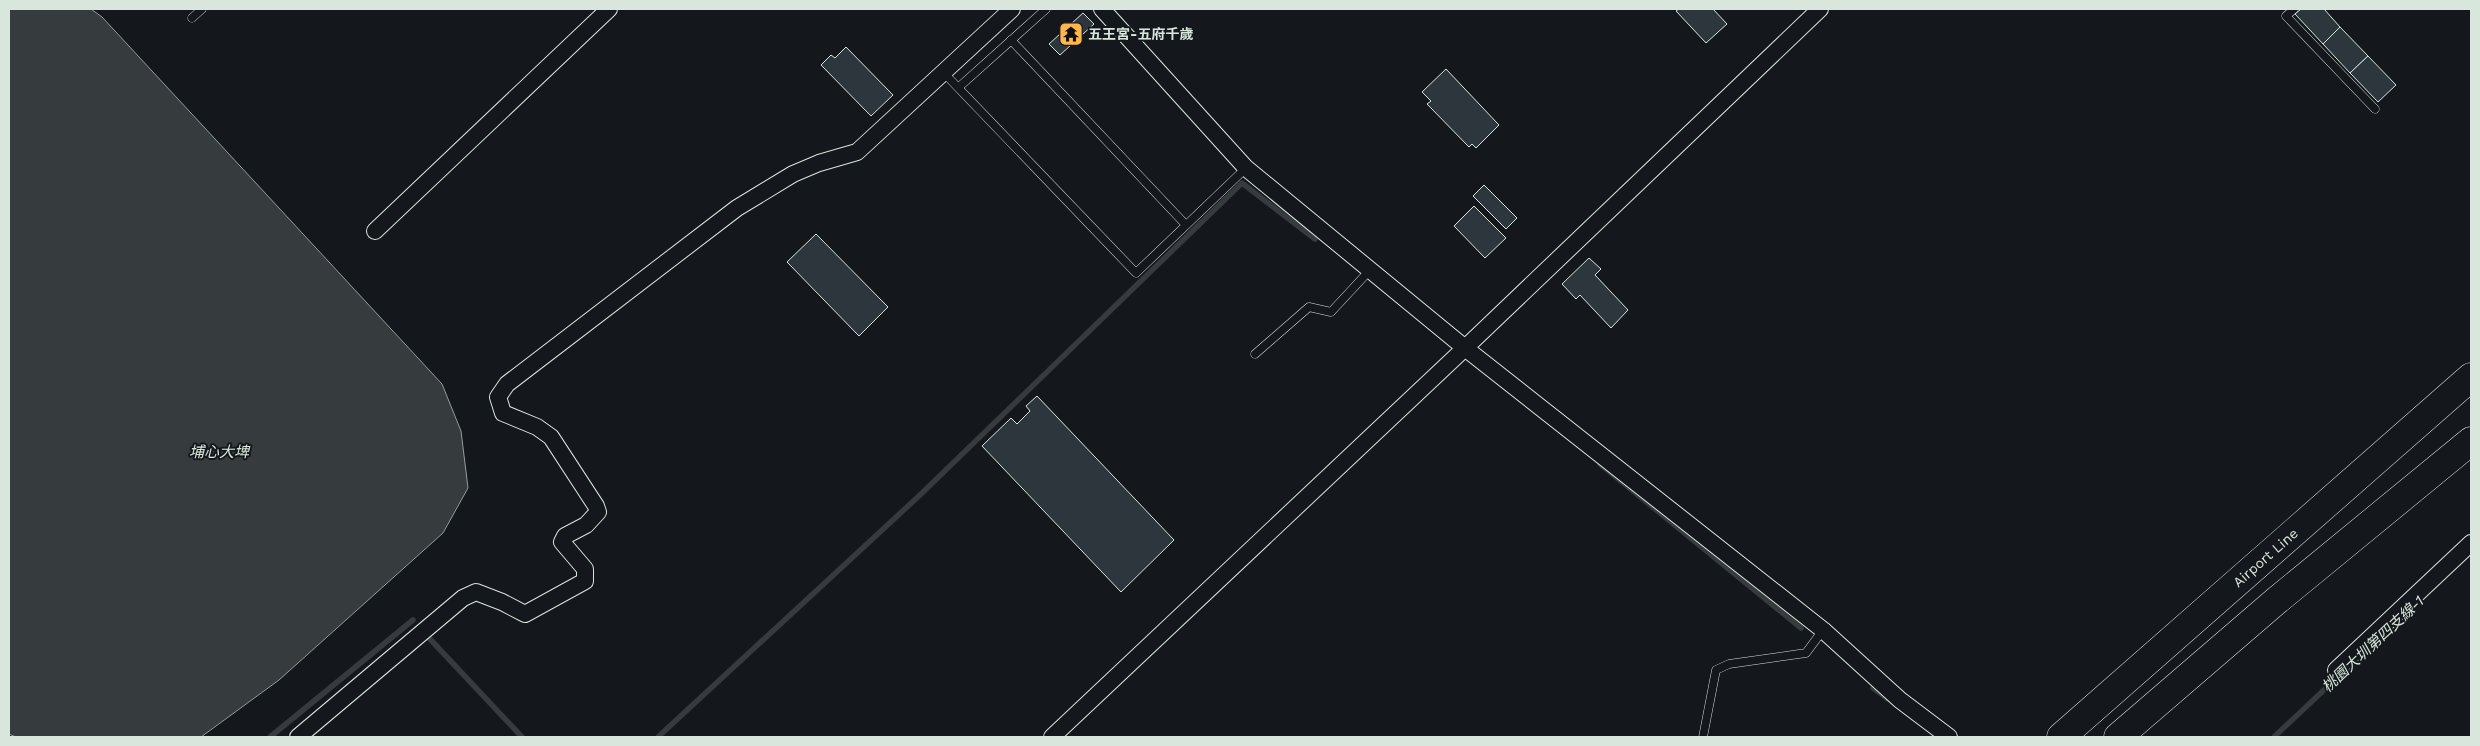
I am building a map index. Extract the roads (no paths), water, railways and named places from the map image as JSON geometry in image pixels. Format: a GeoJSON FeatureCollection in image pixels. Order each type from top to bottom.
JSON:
{"type":"FeatureCollection","features":[{"type":"Feature","properties":{"kind":"highway","name":"Airport Line"},"geometry":{"type":"LineString","coordinates":[[2061,737],[2471,377]]}},
{"type":"Feature","properties":{"kind":"highway"},"geometry":{"type":"LineString","coordinates":[[2118,737],[2276,601],[2471,441]]}},
{"type":"Feature","properties":{"kind":"street"},"geometry":{"type":"LineString","coordinates":[[375,231],[609,9]]}},
{"type":"Feature","properties":{"kind":"street"},"geometry":{"type":"LineString","coordinates":[[298,737],[463,598],[476,592],[502,602],[525,614],[585,581],[585,569],[562,542],[565,536],[586,525],[598,512],[596,506],[551,437],[537,427],[504,413],[498,397],[507,384],[737,208],[793,174],[819,162],[856,152],[1012,9]]}},
{"type":"Feature","properties":{"kind":"street"},"geometry":{"type":"LineString","coordinates":[[1102,9],[1246,168],[1465,348],[1823,630],[1900,700],[1948,737]]}},
{"type":"Feature","properties":{"kind":"street"},"geometry":{"type":"LineString","coordinates":[[1052,737],[1465,348],[1820,9]]}},
{"type":"Feature","properties":{"kind":"street"},"geometry":{"type":"LineString","coordinates":[[2336,670],[2471,543]]}},
{"type":"Feature","properties":{"kind":"lane"},"geometry":{"type":"LineString","coordinates":[[192,18],[202,9]]}},
{"type":"Feature","properties":{"kind":"lane"},"geometry":{"type":"LineString","coordinates":[[959,88],[1046,9]]}},
{"type":"Feature","properties":{"kind":"lane"},"geometry":{"type":"LineString","coordinates":[[2294,9],[2286,16],[2375,108]]}},
{"type":"Feature","properties":{"kind":"lane"},"geometry":{"type":"LineString","coordinates":[[1010,40],[1186,225]]}},
{"type":"Feature","properties":{"kind":"lane"},"geometry":{"type":"LineString","coordinates":[[943,72],[1136,273],[1246,168]]}},
{"type":"Feature","properties":{"kind":"lane"},"geometry":{"type":"LineString","coordinates":[[1255,354],[1309,307],[1331,312],[1370,270]]}},
{"type":"Feature","properties":{"kind":"lane"},"geometry":{"type":"LineString","coordinates":[[1703,737],[1716,670],[1728,664],[1806,653],[1823,630]]}},
{"type":"Feature","properties":{"kind":"water","name":"埔心大埤"},"geometry":{"type":"Polygon","coordinates":[[[9,9],[91,9],[102,17],[442,384],[461,431],[468,488],[443,533],[279,680],[201,737],[16,737],[9,734],[9,9]]]}},
{"type":"Feature","properties":{"kind":"waterway"},"geometry":{"type":"LineString","coordinates":[[658,737],[920,495],[1242,183],[1315,239]]}},
{"type":"Feature","properties":{"kind":"waterway"},"geometry":{"type":"LineString","coordinates":[[1600,464],[1801,628]]}},
{"type":"Feature","properties":{"kind":"waterway"},"geometry":{"type":"LineString","coordinates":[[270,737],[413,620]]}},
{"type":"Feature","properties":{"kind":"waterway"},"geometry":{"type":"LineString","coordinates":[[429,638],[522,737]]}},
{"type":"Feature","properties":{"kind":"waterway","name":"桃園大圳第四支線-1"},"geometry":{"type":"LineString","coordinates":[[2274,737],[2341,674]]}},
{"type":"Feature","properties":{"kind":"waterway"},"geometry":{"type":"LineString","coordinates":[[1873,688],[1888,699]]}},
{"type":"Feature","properties":{"kind":"place","name":"五王宮-五府千歲"},"geometry":{"type":"Point","coordinates":[1071,34]}}]}
